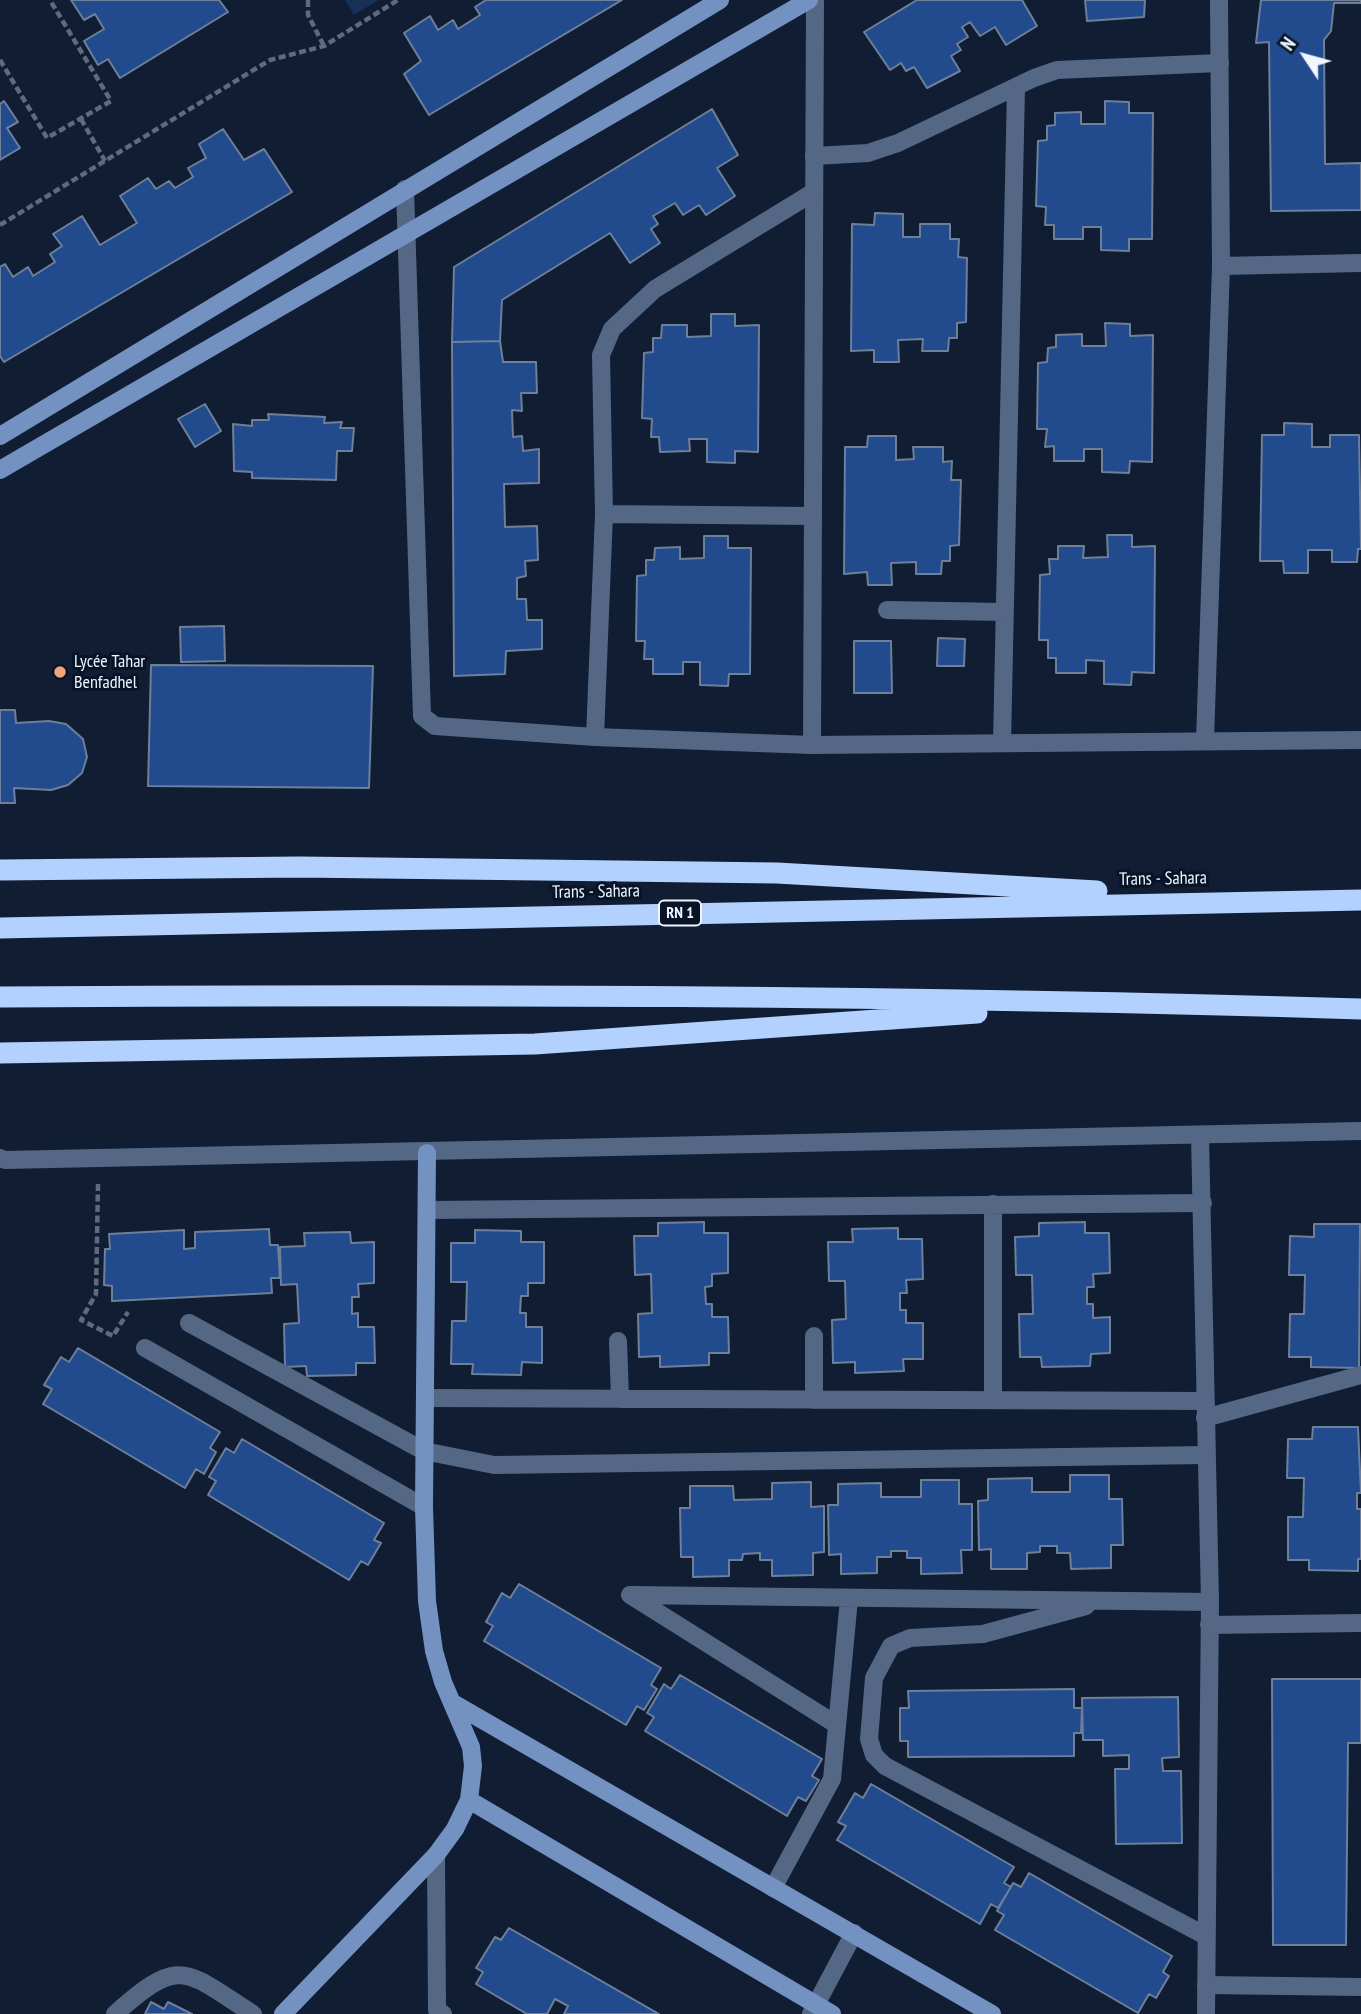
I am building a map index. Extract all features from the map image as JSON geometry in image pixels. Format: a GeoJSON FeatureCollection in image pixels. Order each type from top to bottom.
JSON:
{"type":"FeatureCollection","features":[{"type":"Feature","properties":{"kind":"highway"},"geometry":{"type":"LineString","coordinates":[[0,870],[300,867],[777,873],[1256,900]]}},
{"type":"Feature","properties":{"kind":"highway","name":"Trans - Sahara"},"geometry":{"type":"LineString","coordinates":[[0,928],[1256,900],[1361,900]]}},
{"type":"Feature","properties":{"kind":"highway"},"geometry":{"type":"LineString","coordinates":[[0,997],[242,995],[1140,1002],[1361,1009]]}},
{"type":"Feature","properties":{"kind":"highway"},"geometry":{"type":"LineString","coordinates":[[0,1053],[535,1044],[1140,1002]]}},
{"type":"Feature","properties":{"kind":"street"},"geometry":{"type":"LineString","coordinates":[[0,436],[720,0]]}},
{"type":"Feature","properties":{"kind":"street"},"geometry":{"type":"LineString","coordinates":[[0,470],[809,0]]}},
{"type":"Feature","properties":{"kind":"street"},"geometry":{"type":"LineString","coordinates":[[812,744],[815,0]]}},
{"type":"Feature","properties":{"kind":"street"},"geometry":{"type":"LineString","coordinates":[[1205,740],[1221,266],[1219,0]]}},
{"type":"Feature","properties":{"kind":"street"},"geometry":{"type":"LineString","coordinates":[[814,156],[868,153],[898,143],[1016,87],[1057,71],[1220,64]]}},
{"type":"Feature","properties":{"kind":"street"},"geometry":{"type":"LineString","coordinates":[[1002,743],[1016,87]]}},
{"type":"Feature","properties":{"kind":"street"},"geometry":{"type":"LineString","coordinates":[[405,189],[422,716],[435,726],[594,737],[812,744],[1361,740]]}},
{"type":"Feature","properties":{"kind":"street"},"geometry":{"type":"LineString","coordinates":[[594,737],[604,514],[601,355],[612,329],[655,289],[814,192]]}},
{"type":"Feature","properties":{"kind":"street"},"geometry":{"type":"LineString","coordinates":[[1221,266],[1361,263]]}},
{"type":"Feature","properties":{"kind":"street"},"geometry":{"type":"LineString","coordinates":[[604,514],[813,516]]}},
{"type":"Feature","properties":{"kind":"street"},"geometry":{"type":"LineString","coordinates":[[887,610],[1004,612]]}},
{"type":"Feature","properties":{"kind":"street"},"geometry":{"type":"LineString","coordinates":[[2,1159],[427,1153],[1361,1131]]}},
{"type":"Feature","properties":{"kind":"street"},"geometry":{"type":"LineString","coordinates":[[1200,1135],[1210,1602],[1206,2014]]}},
{"type":"Feature","properties":{"kind":"street"},"geometry":{"type":"LineString","coordinates":[[283,2014],[436,1855],[455,1829],[469,1800],[473,1766],[471,1747],[434,1651],[427,1601],[424,1451],[427,1153]]}},
{"type":"Feature","properties":{"kind":"street"},"geometry":{"type":"LineString","coordinates":[[426,1210],[1203,1203]]}},
{"type":"Feature","properties":{"kind":"street"},"geometry":{"type":"LineString","coordinates":[[993,1204],[993,1399]]}},
{"type":"Feature","properties":{"kind":"street"},"geometry":{"type":"LineString","coordinates":[[189,1323],[424,1451],[494,1465],[1206,1455]]}},
{"type":"Feature","properties":{"kind":"street"},"geometry":{"type":"LineString","coordinates":[[814,1336],[814,1399]]}},
{"type":"Feature","properties":{"kind":"street"},"geometry":{"type":"LineString","coordinates":[[618,1340],[620,1399]]}},
{"type":"Feature","properties":{"kind":"street"},"geometry":{"type":"LineString","coordinates":[[145,1348],[424,1507]]}},
{"type":"Feature","properties":{"kind":"street"},"geometry":{"type":"LineString","coordinates":[[426,1398],[993,1399],[1205,1409],[1361,1375]]}},
{"type":"Feature","properties":{"kind":"street"},"geometry":{"type":"LineString","coordinates":[[837,1725],[630,1595],[1210,1602]]}},
{"type":"Feature","properties":{"kind":"street"},"geometry":{"type":"LineString","coordinates":[[773,1888],[832,1779],[849,1599]]}},
{"type":"Feature","properties":{"kind":"street"},"geometry":{"type":"LineString","coordinates":[[1107,1601],[983,1634],[910,1638],[891,1646],[874,1678],[869,1739],[874,1755],[885,1766],[1206,1936]]}},
{"type":"Feature","properties":{"kind":"street"},"geometry":{"type":"LineString","coordinates":[[1209,1625],[1361,1623]]}},
{"type":"Feature","properties":{"kind":"street"},"geometry":{"type":"LineString","coordinates":[[453,1703],[992,2014]]}},
{"type":"Feature","properties":{"kind":"street"},"geometry":{"type":"LineString","coordinates":[[469,1800],[813,2010],[832,2014]]}},
{"type":"Feature","properties":{"kind":"street"},"geometry":{"type":"LineString","coordinates":[[436,1855],[437,2010],[443,2014]]}},
{"type":"Feature","properties":{"kind":"street"},"geometry":{"type":"LineString","coordinates":[[813,2010],[854,1933]]}},
{"type":"Feature","properties":{"kind":"street"},"geometry":{"type":"LineString","coordinates":[[115,2014],[148,1984],[170,1975],[195,1977],[253,2014]]}},
{"type":"Feature","properties":{"kind":"street"},"geometry":{"type":"LineString","coordinates":[[1206,1985],[1361,1987]]}},
{"type":"Feature","properties":{"kind":"path"},"geometry":{"type":"LineString","coordinates":[[0,60],[47,138],[111,101],[51,0]]}},
{"type":"Feature","properties":{"kind":"path"},"geometry":{"type":"LineString","coordinates":[[308,0],[308,15],[324,46]]}},
{"type":"Feature","properties":{"kind":"path"},"geometry":{"type":"LineString","coordinates":[[0,225],[270,60],[324,46],[398,0]]}},
{"type":"Feature","properties":{"kind":"path"},"geometry":{"type":"LineString","coordinates":[[81,119],[105,161]]}},
{"type":"Feature","properties":{"kind":"path"},"geometry":{"type":"LineString","coordinates":[[99,1159],[96,1294],[81,1320],[113,1336],[128,1311]]}},
{"type":"Feature","properties":{"kind":"shaded area"},"geometry":{"type":"Polygon","coordinates":[[[345,0],[379,0],[354,15],[345,0]]]}},
{"type":"Feature","properties":{"kind":"building"},"geometry":{"type":"Polygon","coordinates":[[[71,0],[219,0],[228,12],[120,78],[108,59],[98,65],[84,41],[104,29],[95,14],[84,20],[71,0]]]}},
{"type":"Feature","properties":{"kind":"building"},"geometry":{"type":"Polygon","coordinates":[[[486,0],[622,0],[429,115],[404,74],[421,61],[404,33],[430,16],[438,30],[453,20],[458,29],[480,15],[475,7],[486,0]]]}},
{"type":"Feature","properties":{"kind":"building"},"geometry":{"type":"Polygon","coordinates":[[[917,0],[1022,0],[1037,26],[1006,45],[995,27],[980,36],[970,22],[962,27],[968,37],[957,44],[961,50],[951,56],[960,71],[927,88],[914,67],[906,71],[901,63],[890,70],[864,32],[917,0]]]}},
{"type":"Feature","properties":{"kind":"building"},"geometry":{"type":"Polygon","coordinates":[[[1085,0],[1145,0],[1144,17],[1087,21],[1085,0]]]}},
{"type":"Feature","properties":{"kind":"building"},"geometry":{"type":"Polygon","coordinates":[[[1261,0],[1361,0],[1361,3],[1334,3],[1331,31],[1324,40],[1325,164],[1361,163],[1361,210],[1271,211],[1269,42],[1256,43],[1261,0]]]}},
{"type":"Feature","properties":{"kind":"building"},"geometry":{"type":"Polygon","coordinates":[[[4,101],[18,122],[7,128],[20,148],[0,160],[0,104],[4,101]]]}},
{"type":"Feature","properties":{"kind":"building"},"geometry":{"type":"Polygon","coordinates":[[[1105,101],[1129,102],[1129,113],[1153,113],[1152,239],[1129,239],[1129,251],[1101,250],[1101,227],[1083,227],[1083,239],[1054,239],[1054,225],[1045,225],[1046,207],[1036,206],[1038,141],[1047,140],[1047,126],[1055,125],[1055,113],[1081,112],[1081,124],[1105,124],[1105,101]]]}},
{"type":"Feature","properties":{"kind":"building"},"geometry":{"type":"Polygon","coordinates":[[[712,109],[738,155],[717,168],[735,196],[706,215],[699,205],[683,215],[675,203],[653,216],[658,224],[651,229],[660,243],[630,263],[610,233],[502,300],[500,341],[452,342],[454,267],[712,109]]]}},
{"type":"Feature","properties":{"kind":"building"},"geometry":{"type":"Polygon","coordinates":[[[223,129],[244,160],[264,149],[292,192],[4,362],[0,356],[0,267],[5,264],[13,277],[28,267],[33,276],[55,262],[50,254],[62,246],[53,234],[82,216],[100,245],[137,223],[120,196],[148,178],[156,189],[169,181],[175,188],[193,177],[188,168],[206,158],[199,144],[223,129]]]}},
{"type":"Feature","properties":{"kind":"building"},"geometry":{"type":"Polygon","coordinates":[[[875,213],[903,214],[903,237],[920,237],[920,224],[950,224],[950,239],[959,239],[958,257],[967,258],[966,322],[957,323],[957,338],[949,338],[948,351],[922,351],[923,339],[898,340],[899,362],[874,362],[874,350],[851,351],[852,224],[874,225],[875,213]]]}},
{"type":"Feature","properties":{"kind":"building"},"geometry":{"type":"Polygon","coordinates":[[[711,314],[735,314],[735,326],[759,325],[758,452],[735,451],[735,463],[707,462],[707,439],[689,439],[690,451],[660,452],[659,437],[651,437],[652,419],[642,418],[644,353],[653,352],[653,338],[661,338],[662,325],[687,325],[687,337],[711,336],[711,314]]]}},
{"type":"Feature","properties":{"kind":"building"},"geometry":{"type":"Polygon","coordinates":[[[1105,323],[1130,324],[1130,336],[1153,335],[1152,462],[1130,461],[1129,473],[1102,472],[1102,449],[1084,449],[1084,461],[1054,461],[1054,446],[1045,447],[1047,429],[1037,429],[1038,363],[1047,362],[1048,348],[1056,347],[1056,335],[1082,334],[1082,346],[1106,346],[1105,323]]]}},
{"type":"Feature","properties":{"kind":"building"},"geometry":{"type":"Polygon","coordinates":[[[500,341],[503,362],[536,362],[537,393],[521,393],[522,411],[512,410],[513,437],[522,436],[523,451],[539,449],[539,483],[504,484],[505,527],[537,526],[538,560],[525,561],[526,576],[517,578],[517,599],[526,599],[527,620],[542,620],[542,649],[506,651],[505,674],[454,676],[452,342],[500,341]]]}},
{"type":"Feature","properties":{"kind":"building"},"geometry":{"type":"Polygon","coordinates":[[[205,404],[221,431],[195,447],[178,419],[205,404]]]}},
{"type":"Feature","properties":{"kind":"building"},"geometry":{"type":"Polygon","coordinates":[[[268,414],[325,417],[324,423],[342,422],[340,428],[354,428],[352,451],[337,451],[336,480],[252,478],[252,472],[234,471],[233,424],[252,426],[252,420],[269,420],[268,414]]]}},
{"type":"Feature","properties":{"kind":"building"},"geometry":{"type":"Polygon","coordinates":[[[1284,423],[1312,424],[1312,447],[1330,447],[1330,435],[1359,435],[1361,549],[1358,549],[1357,562],[1332,562],[1332,550],[1308,550],[1308,573],[1284,573],[1283,561],[1260,561],[1262,435],[1284,435],[1284,423]]]}},
{"type":"Feature","properties":{"kind":"building"},"geometry":{"type":"Polygon","coordinates":[[[868,436],[896,436],[896,460],[914,459],[913,447],[943,447],[943,462],[952,461],[951,480],[961,480],[959,545],[950,546],[950,561],[942,561],[941,574],[916,574],[916,562],[891,563],[892,585],[868,585],[867,572],[844,574],[845,447],[867,447],[868,436]]]}},
{"type":"Feature","properties":{"kind":"building"},"geometry":{"type":"Polygon","coordinates":[[[1107,535],[1132,535],[1132,547],[1155,546],[1154,673],[1132,672],[1131,685],[1104,684],[1104,661],[1086,660],[1086,673],[1056,673],[1056,658],[1048,658],[1048,640],[1039,640],[1040,575],[1050,574],[1049,559],[1058,559],[1058,546],[1084,546],[1083,558],[1108,557],[1107,535]]]}},
{"type":"Feature","properties":{"kind":"building"},"geometry":{"type":"Polygon","coordinates":[[[704,536],[728,536],[728,548],[751,548],[750,674],[729,674],[728,686],[700,685],[700,662],[683,662],[683,674],[653,674],[653,659],[644,659],[645,641],[636,641],[637,576],[646,575],[646,560],[654,560],[655,548],[680,547],[680,559],[704,558],[704,536]]]}},
{"type":"Feature","properties":{"kind":"building"},"geometry":{"type":"Polygon","coordinates":[[[224,626],[225,661],[181,662],[180,627],[224,626]]]}},
{"type":"Feature","properties":{"kind":"building"},"geometry":{"type":"Polygon","coordinates":[[[938,638],[965,639],[964,666],[937,666],[938,638]]]}},
{"type":"Feature","properties":{"kind":"building"},"geometry":{"type":"Polygon","coordinates":[[[854,641],[891,641],[892,693],[854,693],[854,641]]]}},
{"type":"Feature","properties":{"kind":"building"},"geometry":{"type":"Polygon","coordinates":[[[151,665],[373,666],[369,788],[148,786],[151,665]]]}},
{"type":"Feature","properties":{"kind":"building"},"geometry":{"type":"Polygon","coordinates":[[[0,710],[15,710],[16,723],[49,721],[66,724],[83,739],[87,757],[82,773],[68,785],[51,790],[14,788],[15,803],[0,803],[0,710]]]}},
{"type":"Feature","properties":{"kind":"building"},"geometry":{"type":"Polygon","coordinates":[[[704,1222],[704,1233],[728,1233],[728,1273],[712,1274],[712,1286],[705,1287],[706,1304],[712,1304],[712,1317],[728,1317],[729,1353],[709,1353],[709,1365],[660,1367],[660,1356],[639,1357],[638,1314],[652,1313],[651,1274],[635,1275],[634,1236],[658,1236],[658,1223],[704,1222]]]}},
{"type":"Feature","properties":{"kind":"building"},"geometry":{"type":"Polygon","coordinates":[[[1085,1222],[1085,1233],[1109,1233],[1110,1273],[1093,1274],[1094,1287],[1087,1287],[1087,1304],[1093,1304],[1093,1318],[1110,1317],[1110,1353],[1091,1354],[1090,1366],[1042,1367],[1041,1357],[1020,1357],[1019,1314],[1033,1314],[1032,1275],[1016,1275],[1015,1237],[1039,1236],[1039,1223],[1085,1222]]]}},
{"type":"Feature","properties":{"kind":"building"},"geometry":{"type":"Polygon","coordinates":[[[1314,1224],[1360,1224],[1359,1368],[1311,1367],[1311,1357],[1289,1357],[1290,1314],[1304,1314],[1305,1275],[1289,1275],[1290,1236],[1314,1237],[1314,1224]]]}},
{"type":"Feature","properties":{"kind":"building"},"geometry":{"type":"Polygon","coordinates":[[[898,1228],[898,1239],[922,1239],[923,1279],[906,1280],[907,1293],[900,1293],[900,1310],[906,1310],[906,1323],[923,1323],[923,1359],[903,1359],[904,1371],[855,1373],[855,1362],[833,1363],[832,1320],[846,1319],[845,1281],[829,1281],[828,1242],[853,1242],[852,1229],[898,1228]]]}},
{"type":"Feature","properties":{"kind":"building"},"geometry":{"type":"Polygon","coordinates":[[[269,1229],[270,1245],[278,1245],[280,1278],[271,1278],[272,1293],[112,1301],[112,1286],[104,1285],[105,1249],[110,1249],[109,1234],[184,1230],[184,1249],[195,1248],[195,1232],[269,1229]]]}},
{"type":"Feature","properties":{"kind":"building"},"geometry":{"type":"Polygon","coordinates":[[[475,1230],[521,1231],[521,1242],[544,1242],[544,1283],[528,1283],[528,1296],[521,1296],[520,1313],[526,1313],[526,1327],[542,1327],[542,1363],[522,1362],[521,1375],[472,1374],[473,1364],[451,1364],[452,1321],[466,1321],[467,1282],[451,1282],[451,1243],[475,1243],[475,1230]]]}},
{"type":"Feature","properties":{"kind":"building"},"geometry":{"type":"Polygon","coordinates":[[[350,1232],[351,1243],[374,1242],[374,1283],[358,1284],[359,1297],[352,1297],[352,1314],[358,1313],[358,1327],[374,1327],[375,1363],[356,1363],[356,1375],[307,1376],[306,1366],[285,1367],[284,1324],[299,1323],[297,1284],[281,1285],[280,1247],[305,1246],[304,1233],[350,1232]]]}},
{"type":"Feature","properties":{"kind":"building"},"geometry":{"type":"Polygon","coordinates":[[[78,1348],[220,1432],[210,1448],[216,1452],[204,1474],[196,1469],[185,1488],[43,1404],[52,1389],[44,1385],[61,1357],[69,1362],[78,1348]]]}},
{"type":"Feature","properties":{"kind":"building"},"geometry":{"type":"Polygon","coordinates":[[[1313,1427],[1358,1427],[1361,1493],[1357,1493],[1357,1509],[1361,1509],[1361,1559],[1358,1559],[1358,1571],[1309,1570],[1309,1560],[1288,1560],[1288,1517],[1303,1517],[1304,1478],[1287,1478],[1288,1439],[1312,1439],[1313,1427]]]}},
{"type":"Feature","properties":{"kind":"building"},"geometry":{"type":"Polygon","coordinates":[[[242,1439],[384,1523],[374,1540],[381,1543],[368,1565],[361,1561],[349,1580],[208,1495],[216,1481],[209,1477],[226,1448],[234,1453],[242,1439]]]}},
{"type":"Feature","properties":{"kind":"building"},"geometry":{"type":"Polygon","coordinates":[[[1070,1475],[1109,1475],[1109,1499],[1122,1499],[1123,1545],[1111,1545],[1111,1568],[1071,1569],[1070,1553],[1057,1553],[1057,1546],[1040,1546],[1040,1552],[1027,1553],[1027,1569],[991,1569],[991,1549],[979,1550],[978,1501],[988,1500],[988,1479],[1032,1478],[1032,1492],[1070,1492],[1070,1475]]]}},
{"type":"Feature","properties":{"kind":"building"},"geometry":{"type":"Polygon","coordinates":[[[921,1480],[959,1480],[959,1504],[972,1504],[972,1550],[961,1550],[962,1573],[921,1574],[921,1558],[907,1558],[907,1551],[891,1551],[891,1557],[877,1557],[877,1573],[841,1574],[841,1554],[829,1555],[828,1505],[838,1505],[838,1484],[881,1483],[881,1497],[921,1497],[921,1480]]]}},
{"type":"Feature","properties":{"kind":"building"},"geometry":{"type":"Polygon","coordinates":[[[811,1482],[811,1507],[824,1506],[824,1552],[813,1553],[813,1575],[772,1576],[772,1560],[760,1560],[760,1553],[743,1554],[742,1560],[729,1560],[729,1576],[693,1577],[693,1557],[681,1557],[680,1508],[690,1508],[690,1486],[733,1486],[734,1500],[772,1499],[772,1483],[811,1482]]]}},
{"type":"Feature","properties":{"kind":"building"},"geometry":{"type":"Polygon","coordinates":[[[519,1584],[661,1668],[651,1685],[657,1689],[644,1710],[637,1706],[626,1725],[484,1641],[493,1626],[486,1622],[502,1593],[510,1598],[519,1584]]]}},
{"type":"Feature","properties":{"kind":"building"},"geometry":{"type":"Polygon","coordinates":[[[680,1675],[822,1759],[812,1776],[819,1780],[806,1801],[798,1797],[787,1816],[645,1731],[654,1717],[647,1713],[664,1684],[671,1689],[680,1675]]]}},
{"type":"Feature","properties":{"kind":"building"},"geometry":{"type":"Polygon","coordinates":[[[1272,1679],[1361,1679],[1361,1743],[1348,1743],[1346,1945],[1273,1945],[1272,1679]]]}},
{"type":"Feature","properties":{"kind":"building"},"geometry":{"type":"Polygon","coordinates":[[[1074,1689],[1074,1708],[1082,1708],[1081,1733],[1074,1733],[1074,1756],[908,1757],[908,1741],[900,1741],[900,1708],[909,1708],[908,1691],[1074,1689]]]}},
{"type":"Feature","properties":{"kind":"building"},"geometry":{"type":"Polygon","coordinates":[[[1178,1697],[1179,1757],[1162,1758],[1163,1771],[1181,1771],[1182,1843],[1116,1844],[1115,1769],[1129,1769],[1129,1755],[1103,1756],[1103,1740],[1083,1740],[1082,1698],[1178,1697]]]}},
{"type":"Feature","properties":{"kind":"building"},"geometry":{"type":"Polygon","coordinates":[[[871,1784],[1014,1867],[1004,1883],[1011,1887],[998,1908],[991,1904],[980,1924],[837,1840],[846,1826],[838,1822],[855,1793],[863,1798],[871,1784]]]}},
{"type":"Feature","properties":{"kind":"building"},"geometry":{"type":"Polygon","coordinates":[[[1029,1873],[1172,1956],[1163,1972],[1169,1976],[1156,1998],[1149,1994],[1138,2013],[995,1930],[1004,1915],[997,1911],[1013,1883],[1021,1887],[1029,1873]]]}},
{"type":"Feature","properties":{"kind":"building"},"geometry":{"type":"Polygon","coordinates":[[[509,1928],[659,2014],[564,2014],[568,2006],[555,1999],[547,2014],[527,2014],[476,1984],[483,1972],[476,1968],[495,1937],[501,1940],[509,1928]]]}},
{"type":"Feature","properties":{"kind":"building"},"geometry":{"type":"Polygon","coordinates":[[[151,2002],[164,2009],[168,2002],[192,2014],[145,2014],[151,2002]]]}},
{"type":"Feature","properties":{"kind":"place","name":"Lycée Tahar Benfadhel"},"geometry":{"type":"Point","coordinates":[60,672]}}]}
